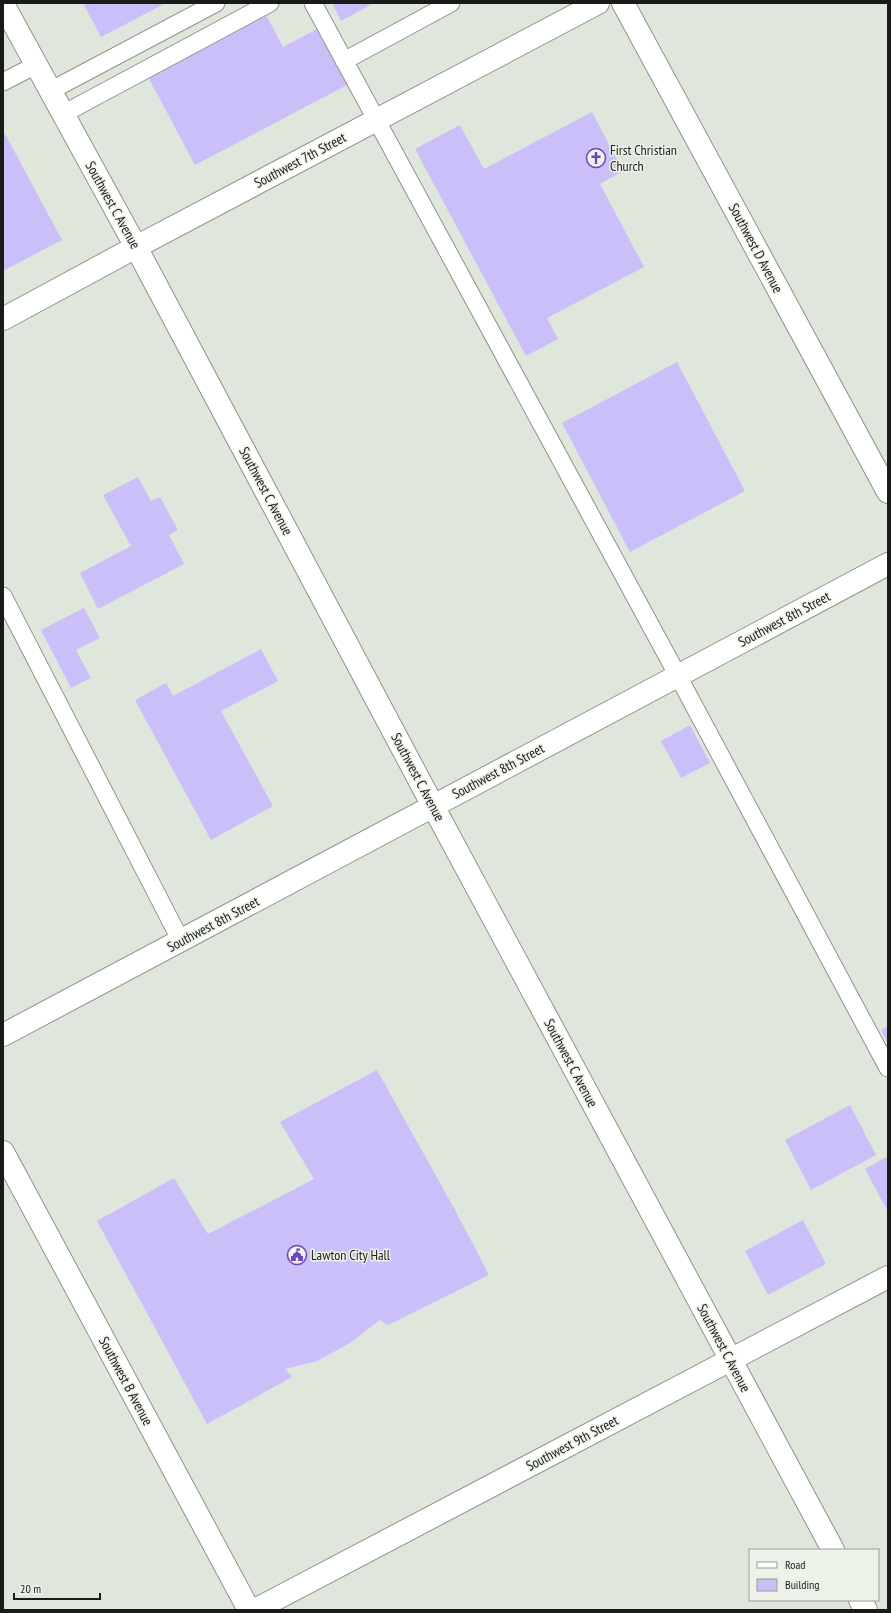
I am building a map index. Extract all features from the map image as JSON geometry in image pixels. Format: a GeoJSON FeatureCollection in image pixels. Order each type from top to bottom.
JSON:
{"type":"FeatureCollection","features":[{"type":"Feature","properties":{"kind":"street","name":"Southwest 7th Street"},"geometry":{"type":"LineString","coordinates":[[3,319],[375,120],[598,3]]}},
{"type":"Feature","properties":{"kind":"street","name":"Southwest D Avenue"},"geometry":{"type":"LineString","coordinates":[[623,3],[888,492]]}},
{"type":"Feature","properties":{"kind":"street","name":"Southwest C Avenue"},"geometry":{"type":"LineString","coordinates":[[3,4],[136,247],[433,806],[831,1549]]}},
{"type":"Feature","properties":{"kind":"street","name":"Southwest 8th Street"},"geometry":{"type":"LineString","coordinates":[[3,1035],[888,564]]}},
{"type":"Feature","properties":{"kind":"street","name":"Southwest B Avenue"},"geometry":{"type":"LineString","coordinates":[[3,1152],[249,1610]]}},
{"type":"Feature","properties":{"kind":"street","name":"Southwest 9th Street"},"geometry":{"type":"LineString","coordinates":[[256,1610],[888,1277]]}},
{"type":"Feature","properties":{"kind":"street"},"geometry":{"type":"LineString","coordinates":[[861,1601],[866,1610]]}},
{"type":"Feature","properties":{"kind":"lane"},"geometry":{"type":"LineString","coordinates":[[50,91],[216,3]]}},
{"type":"Feature","properties":{"kind":"lane"},"geometry":{"type":"LineString","coordinates":[[63,114],[270,3]]}},
{"type":"Feature","properties":{"kind":"lane"},"geometry":{"type":"LineString","coordinates":[[312,3],[678,676],[888,1068]]}},
{"type":"Feature","properties":{"kind":"lane"},"geometry":{"type":"LineString","coordinates":[[344,61],[451,3]]}},
{"type":"Feature","properties":{"kind":"lane"},"geometry":{"type":"LineString","coordinates":[[3,82],[36,65]]}},
{"type":"Feature","properties":{"kind":"lane"},"geometry":{"type":"LineString","coordinates":[[3,596],[181,941]]}},
{"type":"Feature","properties":{"kind":"building"},"geometry":{"type":"Polygon","coordinates":[[[83,3],[166,3],[101,37],[83,3]]]}},
{"type":"Feature","properties":{"kind":"building"},"geometry":{"type":"Polygon","coordinates":[[[332,3],[374,3],[341,21],[332,3]]]}},
{"type":"Feature","properties":{"kind":"building"},"geometry":{"type":"Polygon","coordinates":[[[266,15],[283,47],[317,29],[347,85],[195,165],[148,77],[266,15]]]}},
{"type":"Feature","properties":{"kind":"building"},"geometry":{"type":"Polygon","coordinates":[[[592,112],[623,171],[600,184],[644,267],[547,318],[558,339],[526,356],[415,149],[460,125],[484,169],[592,112]]]}},
{"type":"Feature","properties":{"kind":"building"},"geometry":{"type":"Polygon","coordinates":[[[5,134],[62,240],[3,271],[3,135],[5,134]]]}},
{"type":"Feature","properties":{"kind":"building"},"geometry":{"type":"Polygon","coordinates":[[[677,362],[745,491],[630,552],[562,423],[677,362]]]}},
{"type":"Feature","properties":{"kind":"building"},"geometry":{"type":"Polygon","coordinates":[[[138,477],[151,501],[160,497],[178,530],[169,535],[184,564],[98,609],[80,573],[131,546],[103,495],[138,477]]]}},
{"type":"Feature","properties":{"kind":"building"},"geometry":{"type":"Polygon","coordinates":[[[84,608],[100,638],[76,650],[91,678],[71,688],[41,630],[84,608]]]}},
{"type":"Feature","properties":{"kind":"building"},"geometry":{"type":"Polygon","coordinates":[[[261,649],[278,681],[221,711],[273,806],[211,840],[135,700],[166,683],[173,696],[261,649]]]}},
{"type":"Feature","properties":{"kind":"building"},"geometry":{"type":"Polygon","coordinates":[[[690,725],[710,763],[681,778],[661,741],[690,725]]]}},
{"type":"Feature","properties":{"kind":"building"},"geometry":{"type":"Polygon","coordinates":[[[888,1026],[888,1044],[881,1030],[888,1026]]]}},
{"type":"Feature","properties":{"kind":"building","name":"Lawton City Hall"},"geometry":{"type":"Polygon","coordinates":[[[377,1070],[455,1210],[489,1275],[388,1325],[380,1320],[350,1343],[317,1361],[285,1369],[292,1377],[207,1424],[97,1221],[174,1178],[208,1234],[314,1179],[280,1122],[377,1070]]]}},
{"type":"Feature","properties":{"kind":"building"},"geometry":{"type":"Polygon","coordinates":[[[850,1105],[876,1155],[811,1190],[785,1140],[850,1105]]]}},
{"type":"Feature","properties":{"kind":"building"},"geometry":{"type":"Polygon","coordinates":[[[888,1156],[888,1212],[865,1169],[888,1156]]]}},
{"type":"Feature","properties":{"kind":"building"},"geometry":{"type":"Polygon","coordinates":[[[803,1220],[826,1264],[768,1295],[745,1251],[803,1220]]]}},
{"type":"Feature","properties":{"kind":"place","name":"First Christian Church"},"geometry":{"type":"Point","coordinates":[596,158]}},
{"type":"Feature","properties":{"kind":"place","name":"Lawton City Hall"},"geometry":{"type":"Point","coordinates":[297,1255]}}]}
